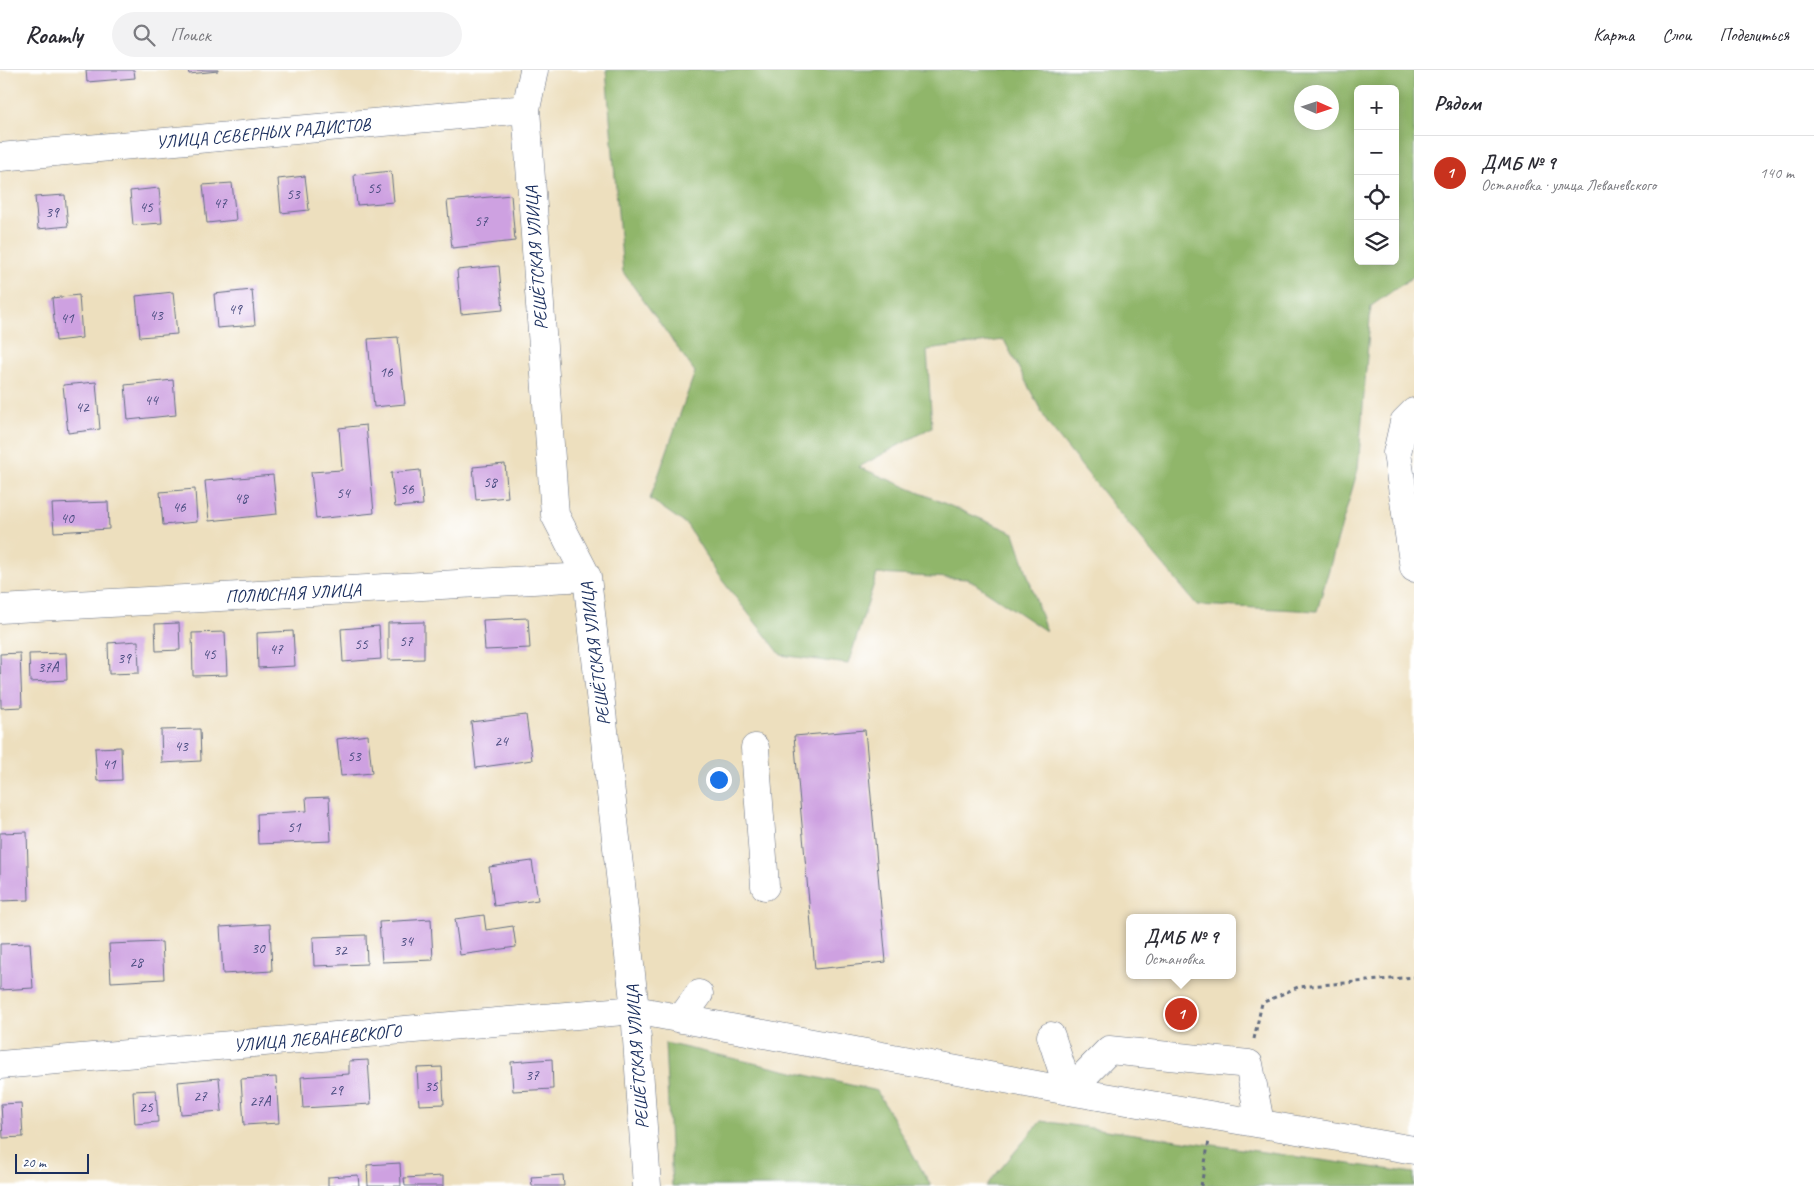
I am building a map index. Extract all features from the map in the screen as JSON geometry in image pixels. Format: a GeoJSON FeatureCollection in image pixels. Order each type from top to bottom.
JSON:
{"type":"FeatureCollection","features":[{"type":"Feature","properties":{"kind":"street","name":"РЕШЁТСКАЯ УЛИЦА"},"geometry":{"type":"LineString","coordinates":[[534,70],[526,109],[554,514],[586,577],[635,1010],[646,1186]]}},
{"type":"Feature","properties":{"kind":"street","name":"УЛИЦА СЕВЕРНЫХ РАДИСТОВ"},"geometry":{"type":"LineString","coordinates":[[0,157],[526,109]]}},
{"type":"Feature","properties":{"kind":"street"},"geometry":{"type":"LineString","coordinates":[[1414,412],[1404,422],[1397,453],[1414,568]]}},
{"type":"Feature","properties":{"kind":"street","name":"ПОЛЮСНАЯ УЛИЦА"},"geometry":{"type":"LineString","coordinates":[[0,608],[586,577]]}},
{"type":"Feature","properties":{"kind":"street"},"geometry":{"type":"LineString","coordinates":[[755,748],[766,886]]}},
{"type":"Feature","properties":{"kind":"street"},"geometry":{"type":"LineString","coordinates":[[681,1019],[700,994]]}},
{"type":"Feature","properties":{"kind":"street","name":"УЛИЦА ЛЕВАНЕВСКОГО"},"geometry":{"type":"LineString","coordinates":[[0,1066],[635,1010],[1069,1091],[1260,1123]]}},
{"type":"Feature","properties":{"kind":"street"},"geometry":{"type":"LineString","coordinates":[[1051,1036],[1069,1091],[1109,1050],[1249,1064],[1260,1123],[1414,1150]]}},
{"type":"Feature","properties":{"kind":"path"},"geometry":{"type":"LineString","coordinates":[[1249,1064],[1262,1003],[1298,987],[1414,977]]}},
{"type":"Feature","properties":{"kind":"path"},"geometry":{"type":"LineString","coordinates":[[1201,1186],[1213,1115]]}},
{"type":"Feature","properties":{"kind":"green space"},"geometry":{"type":"Polygon","coordinates":[[[606,70],[1414,70],[1414,276],[1371,306],[1358,469],[1317,611],[1197,605],[1116,509],[1048,424],[1004,340],[927,350],[932,427],[859,467],[1014,533],[1046,631],[968,579],[877,574],[848,664],[781,655],[718,575],[687,525],[650,499],[695,372],[623,272],[606,70]]]}},
{"type":"Feature","properties":{"kind":"green space"},"geometry":{"type":"Polygon","coordinates":[[[665,1043],[877,1091],[931,1186],[672,1186],[665,1043]]]}},
{"type":"Feature","properties":{"kind":"green space"},"geometry":{"type":"Polygon","coordinates":[[[1041,1121],[1414,1173],[1414,1186],[986,1186],[1041,1121]]]}},
{"type":"Feature","properties":{"kind":"building"},"geometry":{"type":"Polygon","coordinates":[[[86,70],[134,70],[135,78],[87,82],[86,70]]]}},
{"type":"Feature","properties":{"kind":"building"},"geometry":{"type":"Polygon","coordinates":[[[188,70],[218,70],[218,71],[189,74],[188,70]]]}},
{"type":"Feature","properties":{"kind":"building"},"geometry":{"type":"Polygon","coordinates":[[[391,171],[394,202],[357,205],[354,175],[391,171]]]}},
{"type":"Feature","properties":{"kind":"building"},"geometry":{"type":"Polygon","coordinates":[[[305,176],[309,210],[281,213],[278,179],[305,176]]]}},
{"type":"Feature","properties":{"kind":"building"},"geometry":{"type":"Polygon","coordinates":[[[232,183],[236,220],[207,223],[203,185],[232,183]]]}},
{"type":"Feature","properties":{"kind":"building"},"geometry":{"type":"Polygon","coordinates":[[[159,188],[162,223],[133,225],[130,191],[159,188]]]}},
{"type":"Feature","properties":{"kind":"building"},"geometry":{"type":"Polygon","coordinates":[[[65,195],[68,226],[38,229],[35,197],[65,195]]]}},
{"type":"Feature","properties":{"kind":"building"},"geometry":{"type":"Polygon","coordinates":[[[511,195],[515,241],[452,248],[447,201],[511,195]]]}},
{"type":"Feature","properties":{"kind":"building"},"geometry":{"type":"Polygon","coordinates":[[[499,266],[503,310],[461,314],[457,270],[499,266]]]}},
{"type":"Feature","properties":{"kind":"building"},"geometry":{"type":"Polygon","coordinates":[[[252,290],[255,325],[217,328],[214,294],[252,290]]]}},
{"type":"Feature","properties":{"kind":"building"},"geometry":{"type":"Polygon","coordinates":[[[173,292],[177,334],[140,337],[136,296],[173,292]]]}},
{"type":"Feature","properties":{"kind":"building"},"geometry":{"type":"Polygon","coordinates":[[[79,295],[82,338],[56,341],[52,298],[79,295]]]}},
{"type":"Feature","properties":{"kind":"building"},"geometry":{"type":"Polygon","coordinates":[[[398,337],[405,404],[374,407],[368,339],[398,337]]]}},
{"type":"Feature","properties":{"kind":"building"},"geometry":{"type":"Polygon","coordinates":[[[173,380],[176,415],[128,420],[125,385],[173,380]]]}},
{"type":"Feature","properties":{"kind":"building"},"geometry":{"type":"Polygon","coordinates":[[[96,382],[100,429],[68,433],[63,385],[96,382]]]}},
{"type":"Feature","properties":{"kind":"building"},"geometry":{"type":"Polygon","coordinates":[[[366,425],[374,513],[316,519],[311,472],[342,470],[339,428],[366,425]]]}},
{"type":"Feature","properties":{"kind":"building"},"geometry":{"type":"Polygon","coordinates":[[[505,464],[508,497],[476,500],[473,467],[505,464]]]}},
{"type":"Feature","properties":{"kind":"building"},"geometry":{"type":"Polygon","coordinates":[[[420,470],[423,505],[395,507],[391,473],[420,470]]]}},
{"type":"Feature","properties":{"kind":"building"},"geometry":{"type":"Polygon","coordinates":[[[273,475],[277,514],[209,521],[205,481],[273,475]]]}},
{"type":"Feature","properties":{"kind":"building"},"geometry":{"type":"Polygon","coordinates":[[[195,489],[197,522],[163,525],[160,492],[195,489]]]}},
{"type":"Feature","properties":{"kind":"building"},"geometry":{"type":"Polygon","coordinates":[[[108,502],[109,529],[54,532],[52,504],[108,502]]]}},
{"type":"Feature","properties":{"kind":"building"},"geometry":{"type":"Polygon","coordinates":[[[528,618],[530,648],[485,650],[483,620],[528,618]]]}},
{"type":"Feature","properties":{"kind":"building"},"geometry":{"type":"Polygon","coordinates":[[[424,622],[424,659],[388,660],[388,623],[424,622]]]}},
{"type":"Feature","properties":{"kind":"building"},"geometry":{"type":"Polygon","coordinates":[[[179,623],[180,650],[156,651],[155,624],[179,623]]]}},
{"type":"Feature","properties":{"kind":"building"},"geometry":{"type":"Polygon","coordinates":[[[379,626],[381,659],[343,662],[341,629],[379,626]]]}},
{"type":"Feature","properties":{"kind":"building"},"geometry":{"type":"Polygon","coordinates":[[[293,631],[295,666],[258,668],[257,633],[293,631]]]}},
{"type":"Feature","properties":{"kind":"building"},"geometry":{"type":"Polygon","coordinates":[[[225,632],[227,675],[193,676],[192,633],[225,632]]]}},
{"type":"Feature","properties":{"kind":"building"},"geometry":{"type":"Polygon","coordinates":[[[138,641],[139,673],[109,674],[108,643],[138,641]]]}},
{"type":"Feature","properties":{"kind":"building"},"geometry":{"type":"Polygon","coordinates":[[[20,653],[22,707],[1,708],[0,654],[20,653]]]}},
{"type":"Feature","properties":{"kind":"building"},"geometry":{"type":"Polygon","coordinates":[[[66,653],[67,680],[30,682],[29,654],[66,653]]]}},
{"type":"Feature","properties":{"kind":"building"},"geometry":{"type":"Polygon","coordinates":[[[526,715],[532,760],[476,768],[471,722],[526,715]]]}},
{"type":"Feature","properties":{"kind":"building"},"geometry":{"type":"Polygon","coordinates":[[[200,729],[201,761],[162,763],[161,730],[200,729]]]}},
{"type":"Feature","properties":{"kind":"building"},"geometry":{"type":"Polygon","coordinates":[[[865,730],[886,962],[815,969],[794,736],[865,730]]]}},
{"type":"Feature","properties":{"kind":"building"},"geometry":{"type":"Polygon","coordinates":[[[368,735],[372,773],[341,776],[337,739],[368,735]]]}},
{"type":"Feature","properties":{"kind":"building"},"geometry":{"type":"Polygon","coordinates":[[[121,747],[122,780],[97,781],[95,748],[121,747]]]}},
{"type":"Feature","properties":{"kind":"building"},"geometry":{"type":"Polygon","coordinates":[[[329,797],[331,841],[258,844],[257,814],[307,811],[306,798],[329,797]]]}},
{"type":"Feature","properties":{"kind":"building"},"geometry":{"type":"Polygon","coordinates":[[[27,832],[29,900],[0,901],[0,833],[27,832]]]}},
{"type":"Feature","properties":{"kind":"building"},"geometry":{"type":"Polygon","coordinates":[[[532,861],[538,900],[494,906],[489,867],[532,861]]]}},
{"type":"Feature","properties":{"kind":"building"},"geometry":{"type":"Polygon","coordinates":[[[484,915],[486,930],[513,926],[516,947],[460,955],[455,919],[484,915]]]}},
{"type":"Feature","properties":{"kind":"building"},"geometry":{"type":"Polygon","coordinates":[[[431,919],[433,960],[382,962],[379,922],[431,919]]]}},
{"type":"Feature","properties":{"kind":"building"},"geometry":{"type":"Polygon","coordinates":[[[270,924],[272,971],[223,974],[220,927],[270,924]]]}},
{"type":"Feature","properties":{"kind":"building"},"geometry":{"type":"Polygon","coordinates":[[[366,935],[367,964],[314,966],[313,937],[366,935]]]}},
{"type":"Feature","properties":{"kind":"building"},"geometry":{"type":"Polygon","coordinates":[[[162,942],[164,979],[111,982],[109,944],[162,942]]]}},
{"type":"Feature","properties":{"kind":"building"},"geometry":{"type":"Polygon","coordinates":[[[30,943],[33,988],[0,990],[0,944],[30,943]]]}},
{"type":"Feature","properties":{"kind":"building"},"geometry":{"type":"Polygon","coordinates":[[[552,1059],[553,1089],[513,1091],[511,1062],[552,1059]]]}},
{"type":"Feature","properties":{"kind":"building"},"geometry":{"type":"Polygon","coordinates":[[[368,1060],[371,1104],[303,1108],[301,1077],[349,1074],[349,1061],[368,1060]]]}},
{"type":"Feature","properties":{"kind":"building"},"geometry":{"type":"Polygon","coordinates":[[[442,1067],[444,1104],[419,1105],[417,1068],[442,1067]]]}},
{"type":"Feature","properties":{"kind":"building"},"geometry":{"type":"Polygon","coordinates":[[[276,1077],[279,1123],[244,1125],[241,1079],[276,1077]]]}},
{"type":"Feature","properties":{"kind":"building"},"geometry":{"type":"Polygon","coordinates":[[[219,1078],[222,1111],[181,1114],[178,1082],[219,1078]]]}},
{"type":"Feature","properties":{"kind":"building"},"geometry":{"type":"Polygon","coordinates":[[[156,1090],[158,1122],[135,1124],[133,1091],[156,1090]]]}},
{"type":"Feature","properties":{"kind":"building"},"geometry":{"type":"Polygon","coordinates":[[[21,1103],[23,1137],[3,1138],[1,1104],[21,1103]]]}},
{"type":"Feature","properties":{"kind":"building"},"geometry":{"type":"Polygon","coordinates":[[[400,1163],[401,1186],[368,1186],[367,1165],[400,1163]]]}},
{"type":"Feature","properties":{"kind":"building"},"geometry":{"type":"Polygon","coordinates":[[[358,1175],[359,1186],[328,1186],[328,1177],[358,1175]]]}},
{"type":"Feature","properties":{"kind":"building"},"geometry":{"type":"Polygon","coordinates":[[[563,1175],[564,1186],[532,1186],[531,1177],[563,1175]]]}},
{"type":"Feature","properties":{"kind":"building"},"geometry":{"type":"Polygon","coordinates":[[[443,1176],[443,1186],[405,1186],[404,1178],[443,1176]]]}},
{"type":"Feature","properties":{"kind":"place","name":"ДМБ № 9"},"geometry":{"type":"Point","coordinates":[1181,1014]}}]}
